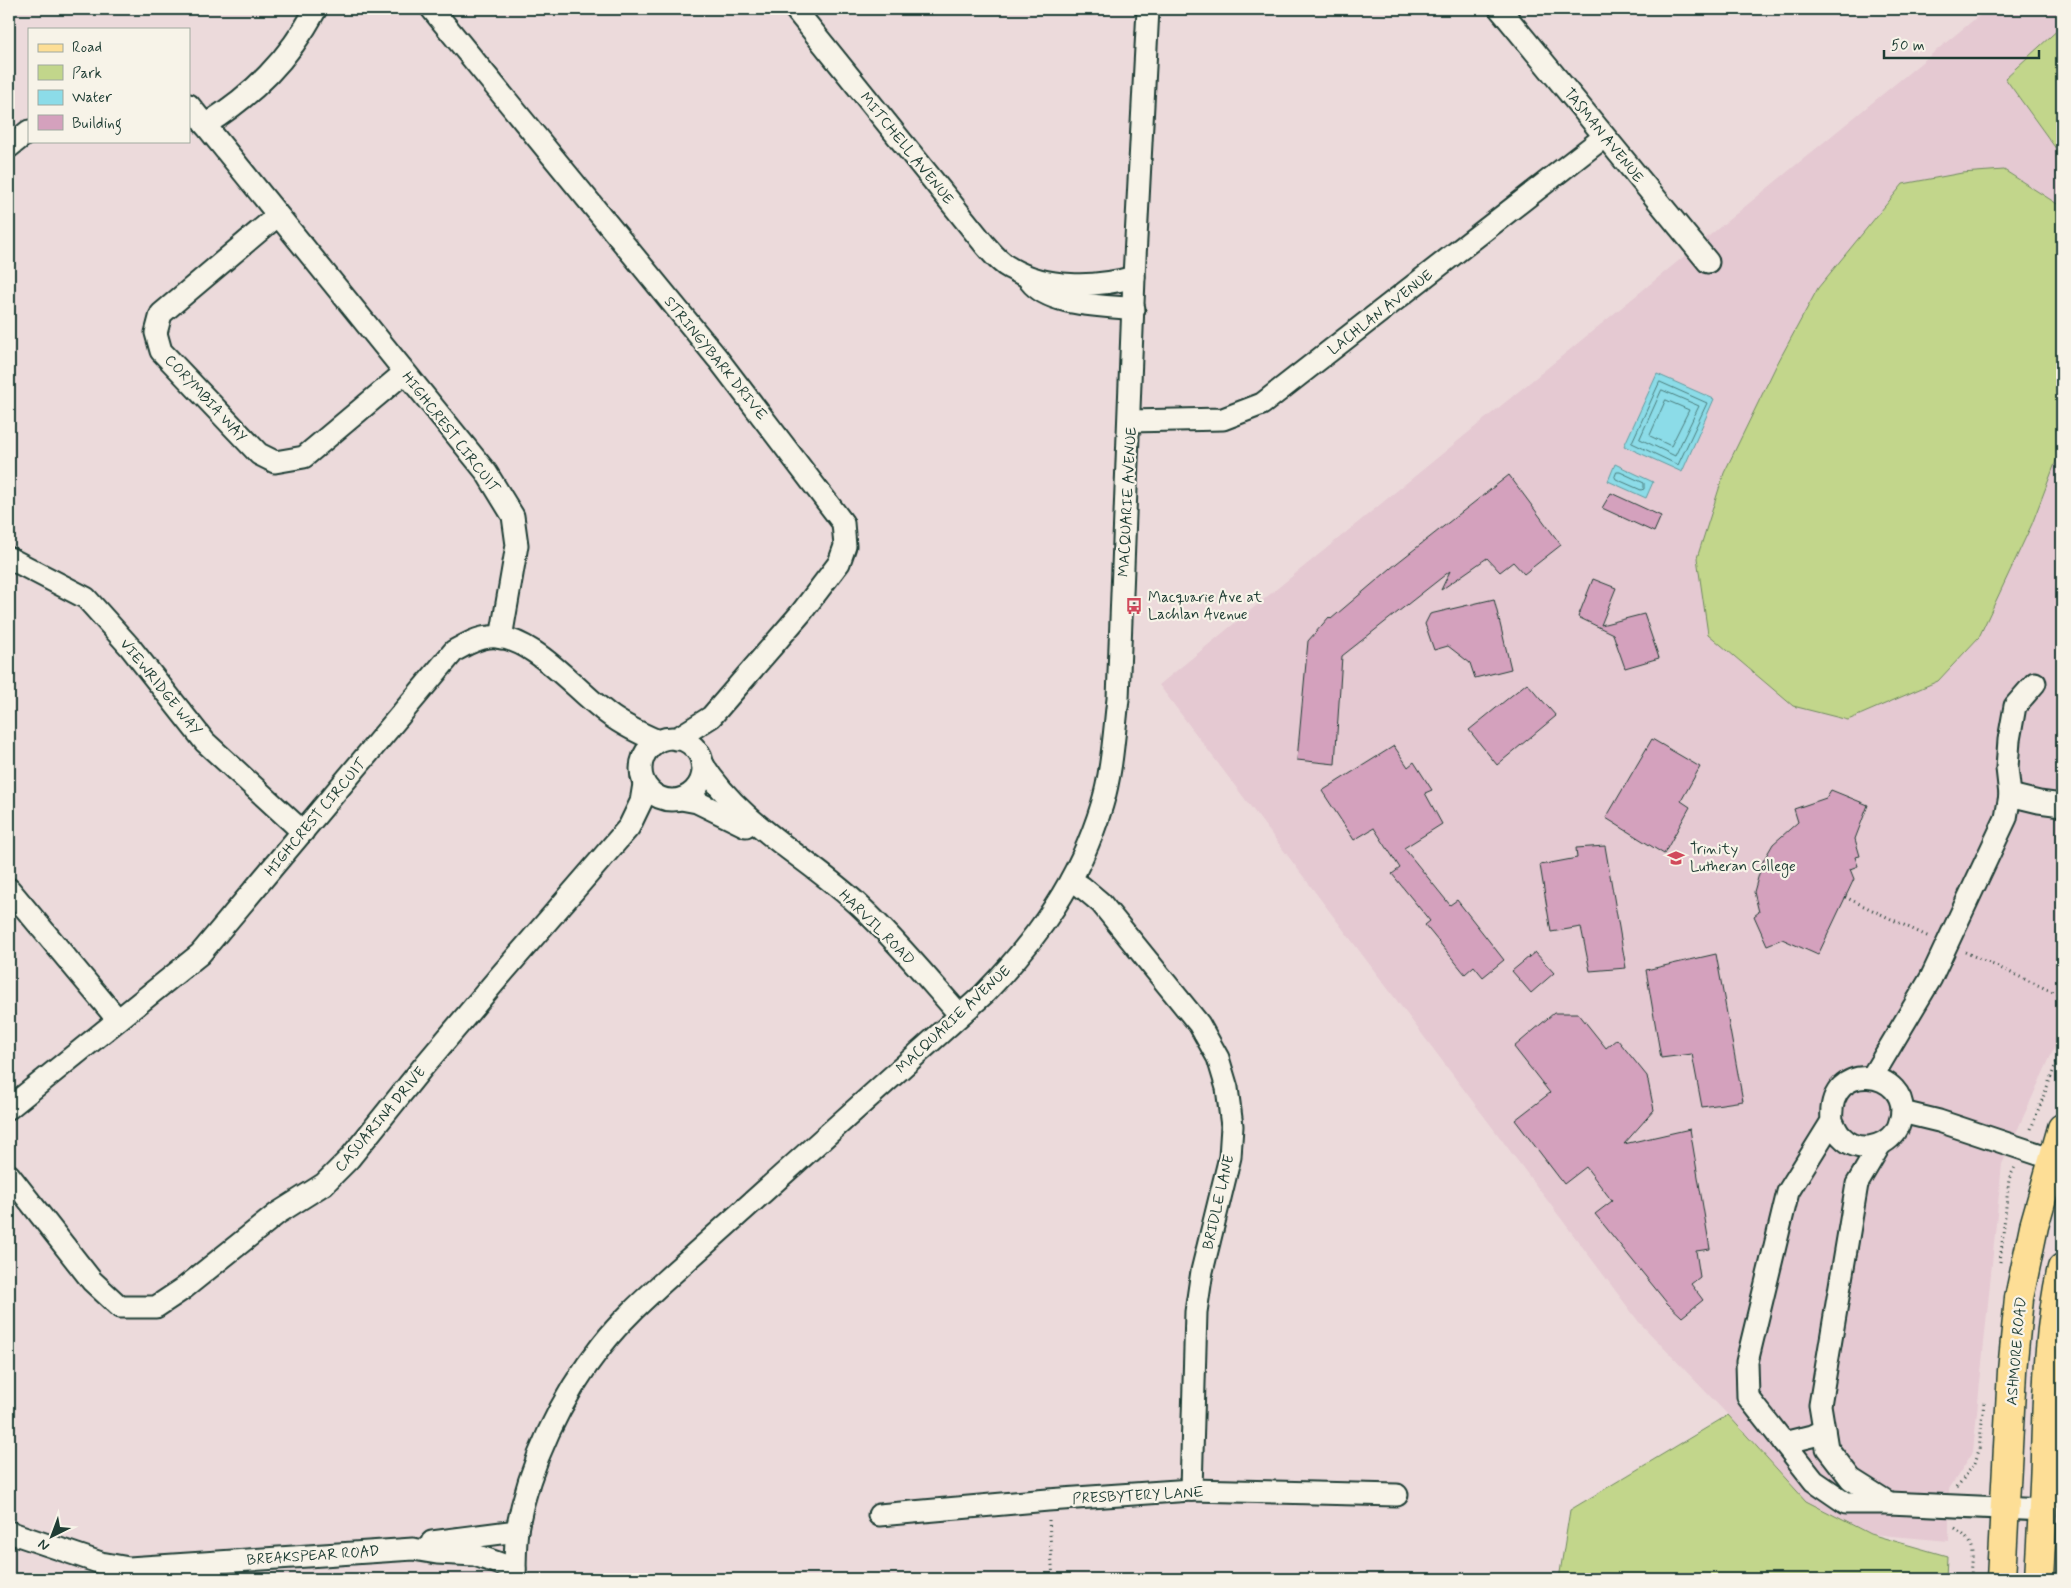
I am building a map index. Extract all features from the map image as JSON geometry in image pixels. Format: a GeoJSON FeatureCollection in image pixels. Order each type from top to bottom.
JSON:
{"type":"FeatureCollection","features":[{"type":"Feature","properties":{"kind":"main road","name":"ASHMORE ROAD"},"geometry":{"type":"LineString","coordinates":[[2001,1579],[2012,1371],[2019,1298],[2034,1226],[2057,1160],[2062,1128]]}},
{"type":"Feature","properties":{"kind":"main road"},"geometry":{"type":"LineString","coordinates":[[2039,1579],[2047,1390],[2053,1323],[2062,1268]]}},
{"type":"Feature","properties":{"kind":"street"},"geometry":{"type":"LineString","coordinates":[[205,124],[237,103],[273,71],[300,36],[316,9]]}},
{"type":"Feature","properties":{"kind":"street","name":"STRINGYBARK DRIVE"},"geometry":{"type":"LineString","coordinates":[[432,9],[718,359],[843,523],[845,546],[839,563],[801,613],[711,717],[703,736],[701,759]]}},
{"type":"Feature","properties":{"kind":"street","name":"MITCHELL AVENUE"},"geometry":{"type":"LineString","coordinates":[[795,9],[985,245],[1008,267],[1027,277],[1047,281],[1084,284],[1112,282],[1134,277]]}},
{"type":"Feature","properties":{"kind":"street","name":"MACQUARIE AVENUE"},"geometry":{"type":"LineString","coordinates":[[515,1574],[517,1531],[529,1482],[541,1452],[578,1380],[602,1345],[630,1314],[671,1275],[997,980],[1032,941],[1055,909],[1086,849],[1102,804],[1113,748],[1118,700],[1134,277],[1148,9]]}},
{"type":"Feature","properties":{"kind":"street","name":"TASMAN AVENUE"},"geometry":{"type":"LineString","coordinates":[[1500,9],[1539,54],[1604,138],[1708,262]]}},
{"type":"Feature","properties":{"kind":"street","name":"HIGHCREST CIRCUIT"},"geometry":{"type":"LineString","coordinates":[[9,1108],[200,954],[454,651],[480,638],[501,638],[517,545],[513,516],[486,472],[190,106]]}},
{"type":"Feature","properties":{"kind":"street"},"geometry":{"type":"LineString","coordinates":[[9,147],[28,132]]}},
{"type":"Feature","properties":{"kind":"street","name":"LACHLAN AVENUE"},"geometry":{"type":"LineString","coordinates":[[1130,421],[1224,419],[1262,404],[1604,138]]}},
{"type":"Feature","properties":{"kind":"street","name":"CORYMBIA WAY"},"geometry":{"type":"LineString","coordinates":[[277,216],[161,314],[156,333],[161,351],[259,454],[276,462],[304,457],[404,373]]}},
{"type":"Feature","properties":{"kind":"street","name":"MITCHELL AVENUE"},"geometry":{"type":"LineString","coordinates":[[1027,277],[1040,290],[1058,299],[1134,309]]}},
{"type":"Feature","properties":{"kind":"street","name":"VIEWRIDGE WAY"},"geometry":{"type":"LineString","coordinates":[[9,558],[86,598],[130,647],[205,742],[303,832]]}},
{"type":"Feature","properties":{"kind":"street"},"geometry":{"type":"LineString","coordinates":[[501,638],[512,641],[539,656],[603,711],[643,735],[667,740],[694,747],[701,759],[703,773],[696,789],[677,800],[663,800],[654,796],[644,784],[640,769],[641,761],[650,746],[667,740]]}},
{"type":"Feature","properties":{"kind":"street"},"geometry":{"type":"LineString","coordinates":[[1872,1077],[1922,994],[1948,945],[1971,890],[2006,818],[2010,795],[2007,768],[2015,706],[2035,683]]}},
{"type":"Feature","properties":{"kind":"street"},"geometry":{"type":"LineString","coordinates":[[603,711],[636,751],[641,761]]}},
{"type":"Feature","properties":{"kind":"street","name":"STRINGYBARK DRIVE"},"geometry":{"type":"LineString","coordinates":[[667,740],[711,717]]}},
{"type":"Feature","properties":{"kind":"street","name":"HARVIL ROAD"},"geometry":{"type":"LineString","coordinates":[[701,759],[729,800],[862,908],[960,1015]]}},
{"type":"Feature","properties":{"kind":"street","name":"CASUARINA DRIVE"},"geometry":{"type":"LineString","coordinates":[[629,827],[641,802],[644,784]]}},
{"type":"Feature","properties":{"kind":"street"},"geometry":{"type":"LineString","coordinates":[[2010,795],[2062,805]]}},
{"type":"Feature","properties":{"kind":"street","name":"HARVIL ROAD"},"geometry":{"type":"LineString","coordinates":[[677,800],[696,802],[719,811],[786,847]]}},
{"type":"Feature","properties":{"kind":"street","name":"CASUARINA DRIVE"},"geometry":{"type":"LineString","coordinates":[[9,1175],[92,1281],[120,1307],[156,1307],[184,1289],[278,1213],[324,1184],[349,1159],[498,977],[629,827],[652,810],[677,800]]}},
{"type":"Feature","properties":{"kind":"street","name":"BRIDLE LANE"},"geometry":{"type":"LineString","coordinates":[[1071,880],[1101,903],[1199,1024],[1218,1058],[1228,1088],[1232,1126],[1230,1157],[1202,1271],[1196,1312],[1191,1490]]}},
{"type":"Feature","properties":{"kind":"street"},"geometry":{"type":"LineString","coordinates":[[9,889],[118,1020]]}},
{"type":"Feature","properties":{"kind":"street"},"geometry":{"type":"LineString","coordinates":[[1865,1076],[1872,1077],[1881,1079],[1895,1091],[1901,1102],[1902,1112],[1898,1129],[1891,1138],[1880,1145],[1861,1147],[1850,1144],[1840,1137],[1832,1121],[1831,1108],[1839,1089],[1853,1079],[1865,1076]]}},
{"type":"Feature","properties":{"kind":"street"},"geometry":{"type":"LineString","coordinates":[[1902,1112],[1939,1121],[2057,1160]]}},
{"type":"Feature","properties":{"kind":"street"},"geometry":{"type":"LineString","coordinates":[[1832,1121],[1788,1192],[1747,1362],[1748,1397],[1814,1482],[1846,1503],[1889,1503],[2043,1510]]}},
{"type":"Feature","properties":{"kind":"street"},"geometry":{"type":"LineString","coordinates":[[1880,1145],[1857,1184],[1820,1404],[1827,1448],[1851,1479],[1889,1503]]}},
{"type":"Feature","properties":{"kind":"street"},"geometry":{"type":"LineString","coordinates":[[1784,1443],[1812,1436],[1824,1430]]}},
{"type":"Feature","properties":{"kind":"street","name":"PRESBYTERY LANE"},"geometry":{"type":"LineString","coordinates":[[879,1515],[1191,1490],[1397,1495]]}},
{"type":"Feature","properties":{"kind":"street","name":"BREAKSPEAR ROAD"},"geometry":{"type":"LineString","coordinates":[[413,1549],[429,1542],[517,1531]]}},
{"type":"Feature","properties":{"kind":"street","name":"BREAKSPEAR ROAD"},"geometry":{"type":"LineString","coordinates":[[9,1532],[101,1563],[129,1568],[413,1549],[437,1553],[475,1555],[515,1574]]}},
{"type":"Feature","properties":{"kind":"path"},"geometry":{"type":"LineString","coordinates":[[1845,897],[2062,996]]}},
{"type":"Feature","properties":{"kind":"path"},"geometry":{"type":"LineString","coordinates":[[1048,1500],[1053,1579]]}},
{"type":"Feature","properties":{"kind":"shaded area","name":"Trinity Lutheran College"},"geometry":{"type":"Polygon","coordinates":[[[1987,9],[2062,9],[2062,1031],[2002,1164],[1973,1452],[1949,1489],[1949,1541],[1870,1534],[1806,1501],[1728,1415],[1639,1322],[1159,685],[1987,9]]]}},
{"type":"Feature","properties":{"kind":"green space"},"geometry":{"type":"Polygon","coordinates":[[[2062,26],[2062,157],[2005,78],[2062,26]]]}},
{"type":"Feature","properties":{"kind":"green space"},"geometry":{"type":"Polygon","coordinates":[[[2004,170],[2062,207],[2062,445],[2032,524],[1979,637],[1938,681],[1848,720],[1793,706],[1708,634],[1697,558],[1724,473],[1776,366],[1818,288],[1903,184],[1962,173],[2004,170]]]}},
{"type":"Feature","properties":{"kind":"green space"},"geometry":{"type":"Polygon","coordinates":[[[1728,1415],[1806,1501],[1870,1534],[1947,1556],[1946,1579],[1559,1579],[1570,1510],[1728,1415]]]}},
{"type":"Feature","properties":{"kind":"water"},"geometry":{"type":"Polygon","coordinates":[[[1657,374],[1714,399],[1682,472],[1624,446],[1657,374]]]}},
{"type":"Feature","properties":{"kind":"water"},"geometry":{"type":"Polygon","coordinates":[[[1615,464],[1653,482],[1646,498],[1608,481],[1615,464]]]}},
{"type":"Feature","properties":{"kind":"building"},"geometry":{"type":"Polygon","coordinates":[[[1509,475],[1561,545],[1524,574],[1513,562],[1500,572],[1487,558],[1441,590],[1450,571],[1342,656],[1335,764],[1297,760],[1308,641],[1329,617],[1331,619],[1397,563],[1509,475]]]}},
{"type":"Feature","properties":{"kind":"building"},"geometry":{"type":"Polygon","coordinates":[[[1611,493],[1661,516],[1654,532],[1602,508],[1611,493]]]}},
{"type":"Feature","properties":{"kind":"building"},"geometry":{"type":"Polygon","coordinates":[[[1593,579],[1616,588],[1601,625],[1644,614],[1659,658],[1625,668],[1613,634],[1578,617],[1593,579]]]}},
{"type":"Feature","properties":{"kind":"building"},"geometry":{"type":"Polygon","coordinates":[[[1494,599],[1511,669],[1475,678],[1470,663],[1448,646],[1434,650],[1425,624],[1430,614],[1494,599]]]}},
{"type":"Feature","properties":{"kind":"building"},"geometry":{"type":"Polygon","coordinates":[[[1527,683],[1556,716],[1497,765],[1469,730],[1527,683]]]}},
{"type":"Feature","properties":{"kind":"building"},"geometry":{"type":"Polygon","coordinates":[[[1652,739],[1700,767],[1681,801],[1690,807],[1664,854],[1606,818],[1652,739]]]}},
{"type":"Feature","properties":{"kind":"building"},"geometry":{"type":"Polygon","coordinates":[[[1394,746],[1408,767],[1414,762],[1432,790],[1425,793],[1442,824],[1404,848],[1450,905],[1457,900],[1504,960],[1483,977],[1474,966],[1465,974],[1425,925],[1430,921],[1392,874],[1400,868],[1374,828],[1354,840],[1322,791],[1394,746]]]}},
{"type":"Feature","properties":{"kind":"building"},"geometry":{"type":"Polygon","coordinates":[[[1831,790],[1868,805],[1855,839],[1860,856],[1855,857],[1858,866],[1850,869],[1854,879],[1818,955],[1782,939],[1767,945],[1754,916],[1759,912],[1754,892],[1762,863],[1773,844],[1798,822],[1794,809],[1826,798],[1831,790]]]}},
{"type":"Feature","properties":{"kind":"building"},"geometry":{"type":"Polygon","coordinates":[[[1605,846],[1626,968],[1590,971],[1581,927],[1551,932],[1540,865],[1577,858],[1576,848],[1605,846]]]}},
{"type":"Feature","properties":{"kind":"building"},"geometry":{"type":"Polygon","coordinates":[[[1535,952],[1554,973],[1531,993],[1512,971],[1535,952]]]}},
{"type":"Feature","properties":{"kind":"building"},"geometry":{"type":"Polygon","coordinates":[[[1716,954],[1743,1101],[1702,1107],[1692,1054],[1661,1058],[1646,970],[1716,954]]]}},
{"type":"Feature","properties":{"kind":"building"},"geometry":{"type":"Polygon","coordinates":[[[1554,1013],[1578,1013],[1606,1048],[1617,1039],[1647,1076],[1654,1110],[1624,1144],[1690,1129],[1710,1249],[1696,1251],[1700,1277],[1691,1284],[1703,1300],[1682,1317],[1667,1303],[1595,1214],[1612,1201],[1586,1167],[1564,1184],[1515,1120],[1550,1093],[1514,1047],[1554,1013]]]}},
{"type":"Feature","properties":{"kind":"place","name":"Macquarie Ave at Lachlan Avenue"},"geometry":{"type":"Point","coordinates":[1134,606]}},
{"type":"Feature","properties":{"kind":"place","name":"Trinity Lutheran College"},"geometry":{"type":"Point","coordinates":[1676,858]}}]}
